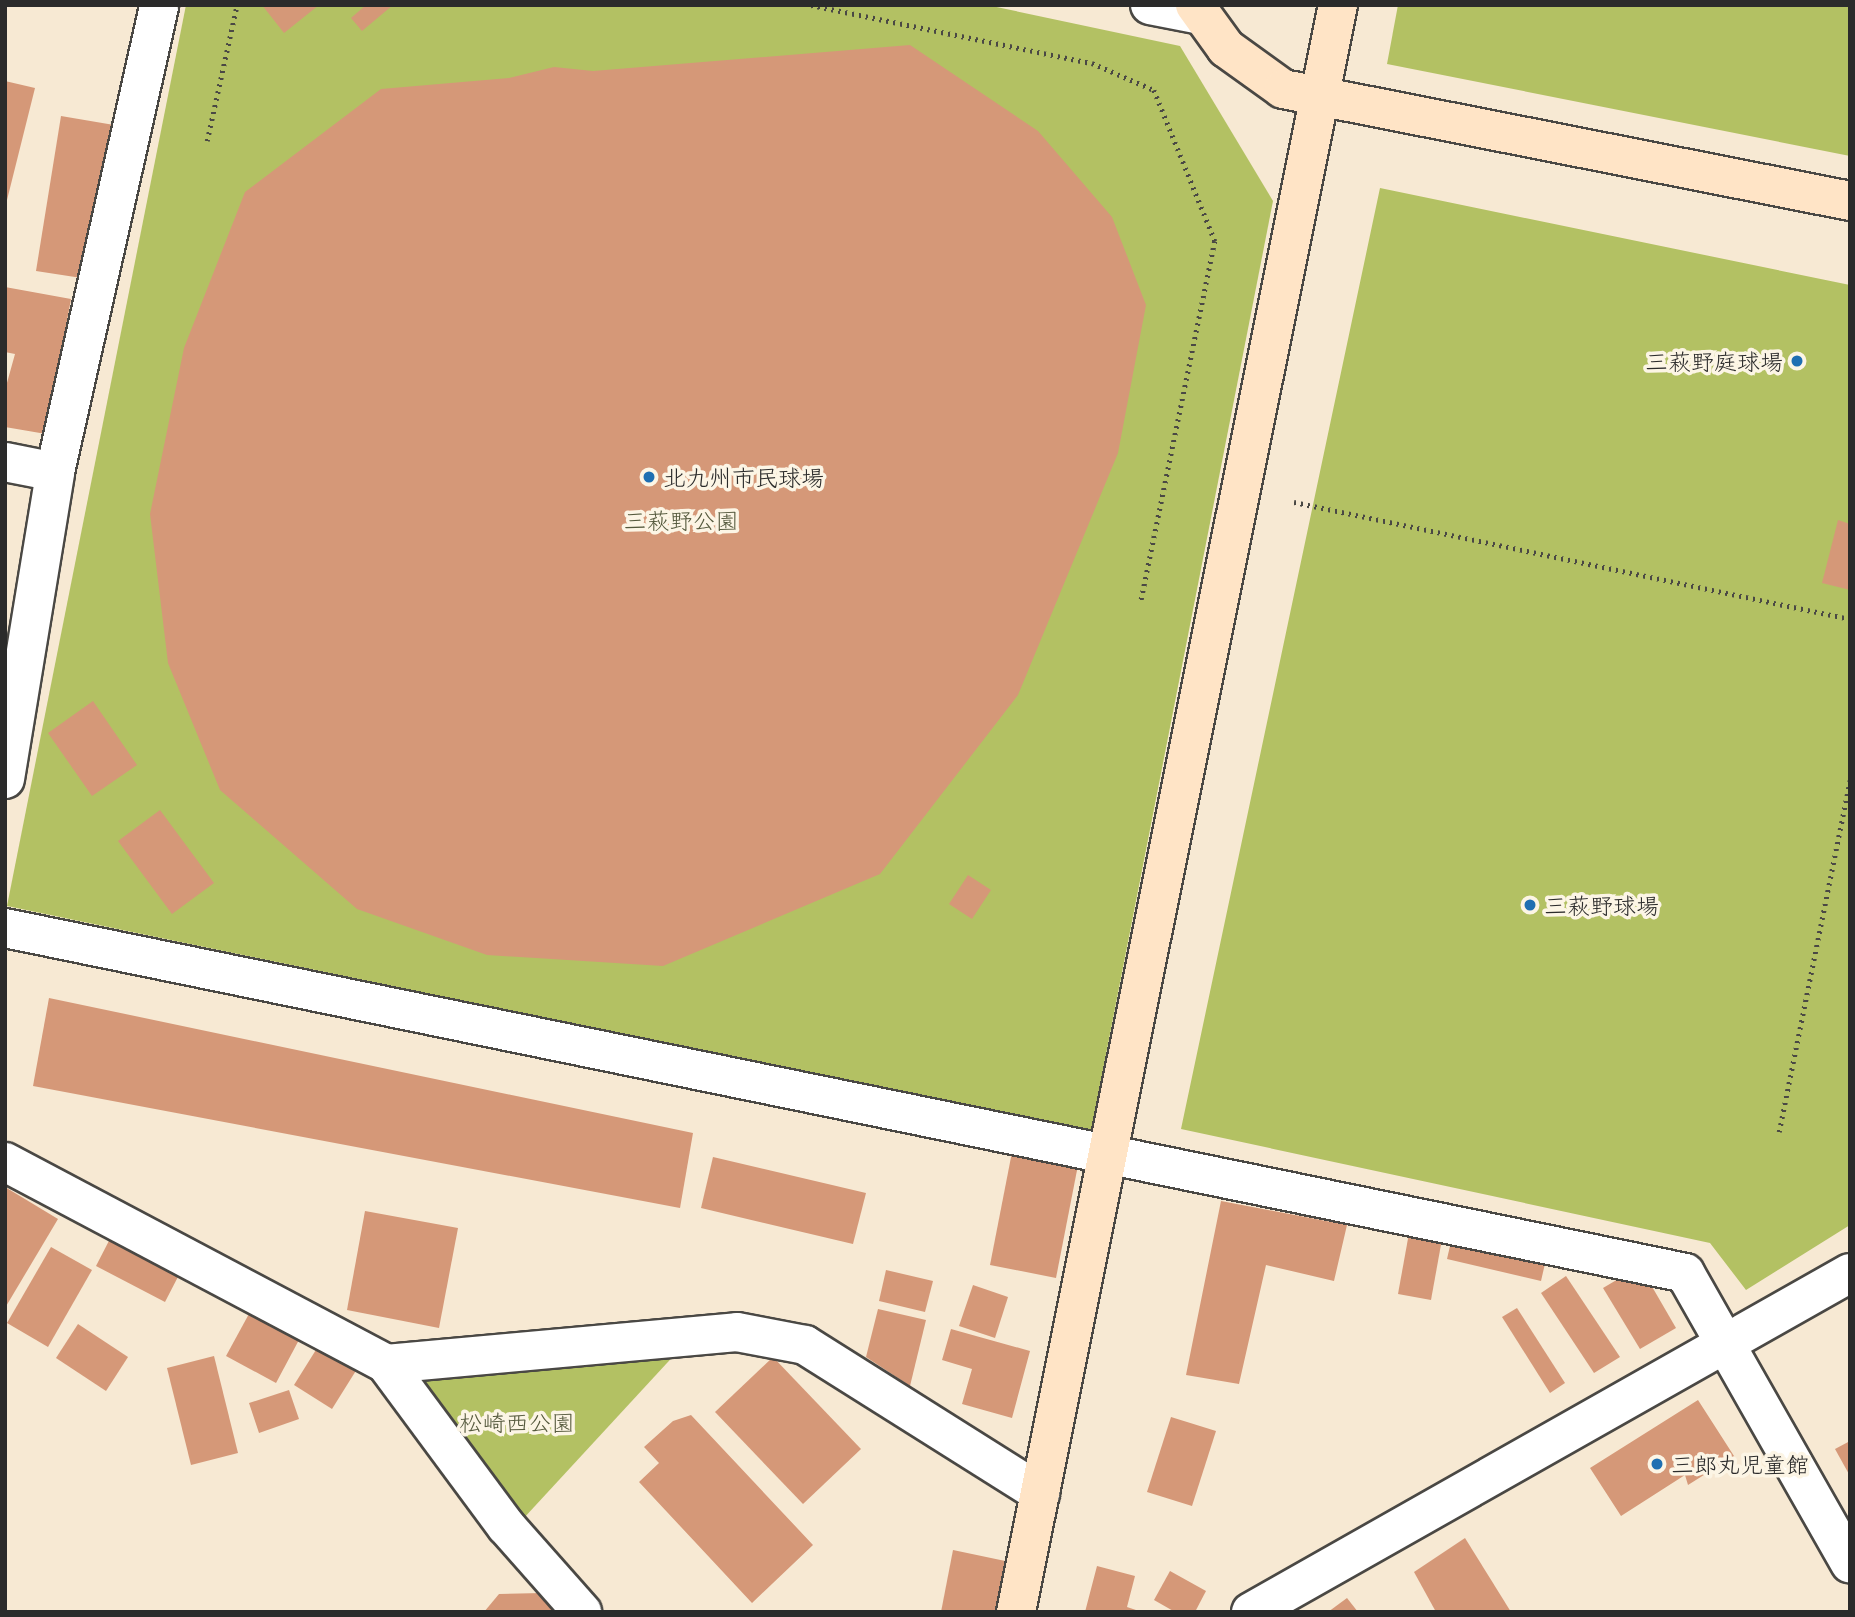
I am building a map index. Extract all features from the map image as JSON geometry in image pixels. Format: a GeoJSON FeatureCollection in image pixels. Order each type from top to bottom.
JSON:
{"type":"FeatureCollection","features":[{"type":"Feature","properties":{"kind":"street"},"geometry":{"type":"LineString","coordinates":[[5,779],[10,696],[55,472],[159,5]]}},
{"type":"Feature","properties":{"kind":"street"},"geometry":{"type":"LineString","coordinates":[[1150,5],[1197,10],[1254,73],[1318,100],[1850,201]]}},
{"type":"Feature","properties":{"kind":"street"},"geometry":{"type":"LineString","coordinates":[[1016,1612],[1338,5]]}},
{"type":"Feature","properties":{"kind":"street"},"geometry":{"type":"LineString","coordinates":[[5,462],[55,472]]}},
{"type":"Feature","properties":{"kind":"street"},"geometry":{"type":"LineString","coordinates":[[5,928],[1685,1273],[1850,1563]]}},
{"type":"Feature","properties":{"kind":"street"},"geometry":{"type":"LineString","coordinates":[[5,1162],[386,1364],[506,1526],[582,1612]]}},
{"type":"Feature","properties":{"kind":"street"},"geometry":{"type":"LineString","coordinates":[[1251,1612],[1727,1346],[1850,1273]]}},
{"type":"Feature","properties":{"kind":"street"},"geometry":{"type":"LineString","coordinates":[[386,1364],[737,1332],[805,1345],[1040,1493]]}},
{"type":"Feature","properties":{"kind":"path"},"geometry":{"type":"LineString","coordinates":[[207,141],[237,5]]}},
{"type":"Feature","properties":{"kind":"path"},"geometry":{"type":"LineString","coordinates":[[811,5],[1092,63],[1154,90],[1215,241],[1141,603]]}},
{"type":"Feature","properties":{"kind":"path"},"geometry":{"type":"LineString","coordinates":[[1294,502],[1850,619]]}},
{"type":"Feature","properties":{"kind":"path"},"geometry":{"type":"LineString","coordinates":[[1779,1132],[1850,780]]}},
{"type":"Feature","properties":{"kind":"green space","name":"三萩野公園"},"geometry":{"type":"Polygon","coordinates":[[[186,5],[987,5],[1180,46],[1273,201],[1091,1131],[7,906],[186,5]]]}},
{"type":"Feature","properties":{"kind":"green space"},"geometry":{"type":"Polygon","coordinates":[[[1398,5],[1850,5],[1850,156],[1387,64],[1398,5]]]}},
{"type":"Feature","properties":{"kind":"green space"},"geometry":{"type":"Polygon","coordinates":[[[1380,188],[1850,285],[1850,1225],[1746,1290],[1710,1243],[1181,1129],[1380,188]]]}},
{"type":"Feature","properties":{"kind":"green space","name":"松崎西公園"},"geometry":{"type":"Polygon","coordinates":[[[691,1337],[511,1532],[386,1364],[691,1337]]]}},
{"type":"Feature","properties":{"kind":"building"},"geometry":{"type":"Polygon","coordinates":[[[262,5],[319,5],[284,33],[262,5]]]}},
{"type":"Feature","properties":{"kind":"building"},"geometry":{"type":"Polygon","coordinates":[[[366,5],[393,5],[362,31],[351,18],[366,5]]]}},
{"type":"Feature","properties":{"kind":"building","name":"三萩野公園"},"geometry":{"type":"Polygon","coordinates":[[[910,45],[1038,131],[1112,217],[1146,305],[1118,453],[1018,695],[880,874],[663,966],[487,955],[357,909],[220,790],[168,663],[150,514],[184,348],[245,192],[381,89],[509,78],[554,67],[593,71],[910,45]]]}},
{"type":"Feature","properties":{"kind":"building"},"geometry":{"type":"Polygon","coordinates":[[[5,81],[35,88],[6,204],[5,204],[5,81]]]}},
{"type":"Feature","properties":{"kind":"building"},"geometry":{"type":"Polygon","coordinates":[[[61,116],[114,125],[88,279],[36,271],[61,116]]]}},
{"type":"Feature","properties":{"kind":"building"},"geometry":{"type":"Polygon","coordinates":[[[5,287],[71,299],[46,434],[5,427],[5,390],[15,354],[5,352],[5,287]]]}},
{"type":"Feature","properties":{"kind":"building"},"geometry":{"type":"Polygon","coordinates":[[[1838,520],[1850,524],[1850,590],[1822,583],[1838,520]]]}},
{"type":"Feature","properties":{"kind":"building"},"geometry":{"type":"Polygon","coordinates":[[[93,701],[137,765],[92,796],[48,733],[93,701]]]}},
{"type":"Feature","properties":{"kind":"building"},"geometry":{"type":"Polygon","coordinates":[[[160,810],[214,883],[172,914],[118,841],[160,810]]]}},
{"type":"Feature","properties":{"kind":"building"},"geometry":{"type":"Polygon","coordinates":[[[968,875],[991,890],[972,919],[949,904],[968,875]]]}},
{"type":"Feature","properties":{"kind":"building"},"geometry":{"type":"Polygon","coordinates":[[[49,998],[693,1133],[680,1208],[33,1086],[49,998]]]}},
{"type":"Feature","properties":{"kind":"building"},"geometry":{"type":"Polygon","coordinates":[[[1013,1147],[1079,1160],[1056,1278],[990,1265],[1013,1147]]]}},
{"type":"Feature","properties":{"kind":"building"},"geometry":{"type":"Polygon","coordinates":[[[713,1157],[866,1193],[853,1244],[701,1208],[713,1157]]]}},
{"type":"Feature","properties":{"kind":"building"},"geometry":{"type":"Polygon","coordinates":[[[5,1187],[58,1219],[5,1308],[5,1187]]]}},
{"type":"Feature","properties":{"kind":"building"},"geometry":{"type":"Polygon","coordinates":[[[1221,1201],[1347,1225],[1334,1281],[1266,1265],[1239,1384],[1186,1375],[1221,1201]]]}},
{"type":"Feature","properties":{"kind":"building"},"geometry":{"type":"Polygon","coordinates":[[[365,1211],[458,1228],[439,1328],[347,1310],[365,1211]]]}},
{"type":"Feature","properties":{"kind":"building"},"geometry":{"type":"Polygon","coordinates":[[[1411,1222],[1444,1228],[1431,1300],[1398,1294],[1411,1222]]]}},
{"type":"Feature","properties":{"kind":"building"},"geometry":{"type":"Polygon","coordinates":[[[113,1233],[182,1269],[165,1302],[96,1266],[113,1233]]]}},
{"type":"Feature","properties":{"kind":"building"},"geometry":{"type":"Polygon","coordinates":[[[1453,1233],[1547,1255],[1541,1281],[1447,1259],[1453,1233]]]}},
{"type":"Feature","properties":{"kind":"building"},"geometry":{"type":"Polygon","coordinates":[[[51,1247],[92,1270],[48,1347],[7,1323],[51,1247]]]}},
{"type":"Feature","properties":{"kind":"building"},"geometry":{"type":"Polygon","coordinates":[[[886,1270],[933,1281],[925,1312],[879,1301],[886,1270]]]}},
{"type":"Feature","properties":{"kind":"building"},"geometry":{"type":"Polygon","coordinates":[[[1630,1272],[1647,1278],[1676,1328],[1640,1349],[1603,1288],[1630,1272]]]}},
{"type":"Feature","properties":{"kind":"building"},"geometry":{"type":"Polygon","coordinates":[[[1566,1276],[1620,1357],[1594,1373],[1541,1293],[1566,1276]]]}},
{"type":"Feature","properties":{"kind":"building"},"geometry":{"type":"Polygon","coordinates":[[[973,1285],[1008,1297],[995,1338],[959,1326],[973,1285]]]}},
{"type":"Feature","properties":{"kind":"building"},"geometry":{"type":"Polygon","coordinates":[[[1517,1308],[1565,1383],[1550,1393],[1502,1317],[1517,1308]]]}},
{"type":"Feature","properties":{"kind":"building"},"geometry":{"type":"Polygon","coordinates":[[[878,1309],[926,1320],[910,1386],[866,1357],[878,1309]]]}},
{"type":"Feature","properties":{"kind":"building"},"geometry":{"type":"Polygon","coordinates":[[[250,1312],[300,1338],[276,1383],[226,1356],[250,1312]]]}},
{"type":"Feature","properties":{"kind":"building"},"geometry":{"type":"Polygon","coordinates":[[[78,1324],[128,1357],[106,1391],[56,1358],[78,1324]]]}},
{"type":"Feature","properties":{"kind":"building"},"geometry":{"type":"Polygon","coordinates":[[[951,1329],[1030,1351],[1012,1418],[962,1404],[972,1369],[942,1360],[951,1329]]]}},
{"type":"Feature","properties":{"kind":"building"},"geometry":{"type":"Polygon","coordinates":[[[319,1345],[357,1369],[332,1409],[294,1385],[319,1345]]]}},
{"type":"Feature","properties":{"kind":"building"},"geometry":{"type":"Polygon","coordinates":[[[214,1356],[238,1453],[191,1465],[167,1368],[214,1356]]]}},
{"type":"Feature","properties":{"kind":"building"},"geometry":{"type":"Polygon","coordinates":[[[773,1357],[861,1449],[803,1504],[715,1412],[773,1357]]]}},
{"type":"Feature","properties":{"kind":"building"},"geometry":{"type":"Polygon","coordinates":[[[289,1390],[299,1419],[259,1433],[249,1403],[289,1390]]]}},
{"type":"Feature","properties":{"kind":"building"},"geometry":{"type":"Polygon","coordinates":[[[1698,1400],[1734,1456],[1688,1485],[1685,1475],[1621,1516],[1590,1468],[1698,1400]]]}},
{"type":"Feature","properties":{"kind":"building"},"geometry":{"type":"Polygon","coordinates":[[[691,1415],[813,1545],[752,1603],[639,1482],[659,1463],[644,1447],[673,1421],[691,1415]]]}},
{"type":"Feature","properties":{"kind":"building"},"geometry":{"type":"Polygon","coordinates":[[[1171,1417],[1216,1431],[1192,1506],[1147,1492],[1171,1417]]]}},
{"type":"Feature","properties":{"kind":"building"},"geometry":{"type":"Polygon","coordinates":[[[1850,1441],[1850,1476],[1835,1449],[1850,1441]]]}},
{"type":"Feature","properties":{"kind":"building"},"geometry":{"type":"Polygon","coordinates":[[[1465,1538],[1511,1612],[1436,1612],[1414,1572],[1465,1538]]]}},
{"type":"Feature","properties":{"kind":"building"},"geometry":{"type":"Polygon","coordinates":[[[953,1550],[1010,1562],[1001,1612],[941,1612],[953,1550]]]}},
{"type":"Feature","properties":{"kind":"building"},"geometry":{"type":"Polygon","coordinates":[[[1097,1566],[1135,1576],[1127,1607],[1142,1612],[1085,1612],[1097,1566]]]}},
{"type":"Feature","properties":{"kind":"building"},"geometry":{"type":"Polygon","coordinates":[[[1170,1571],[1206,1591],[1195,1612],[1175,1612],[1154,1600],[1170,1571]]]}},
{"type":"Feature","properties":{"kind":"building"},"geometry":{"type":"Polygon","coordinates":[[[542,1593],[564,1612],[484,1612],[499,1594],[542,1593]]]}},
{"type":"Feature","properties":{"kind":"building"},"geometry":{"type":"Polygon","coordinates":[[[1347,1598],[1358,1612],[1328,1612],[1347,1598]]]}},
{"type":"Feature","properties":{"kind":"place","name":"三萩野庭球場"},"geometry":{"type":"Point","coordinates":[1797,361]}},
{"type":"Feature","properties":{"kind":"place","name":"北九州市民球場"},"geometry":{"type":"Point","coordinates":[649,477]}},
{"type":"Feature","properties":{"kind":"place","name":"三萩野球場"},"geometry":{"type":"Point","coordinates":[1530,905]}},
{"type":"Feature","properties":{"kind":"place","name":"三郎丸児童館"},"geometry":{"type":"Point","coordinates":[1657,1464]}}]}
